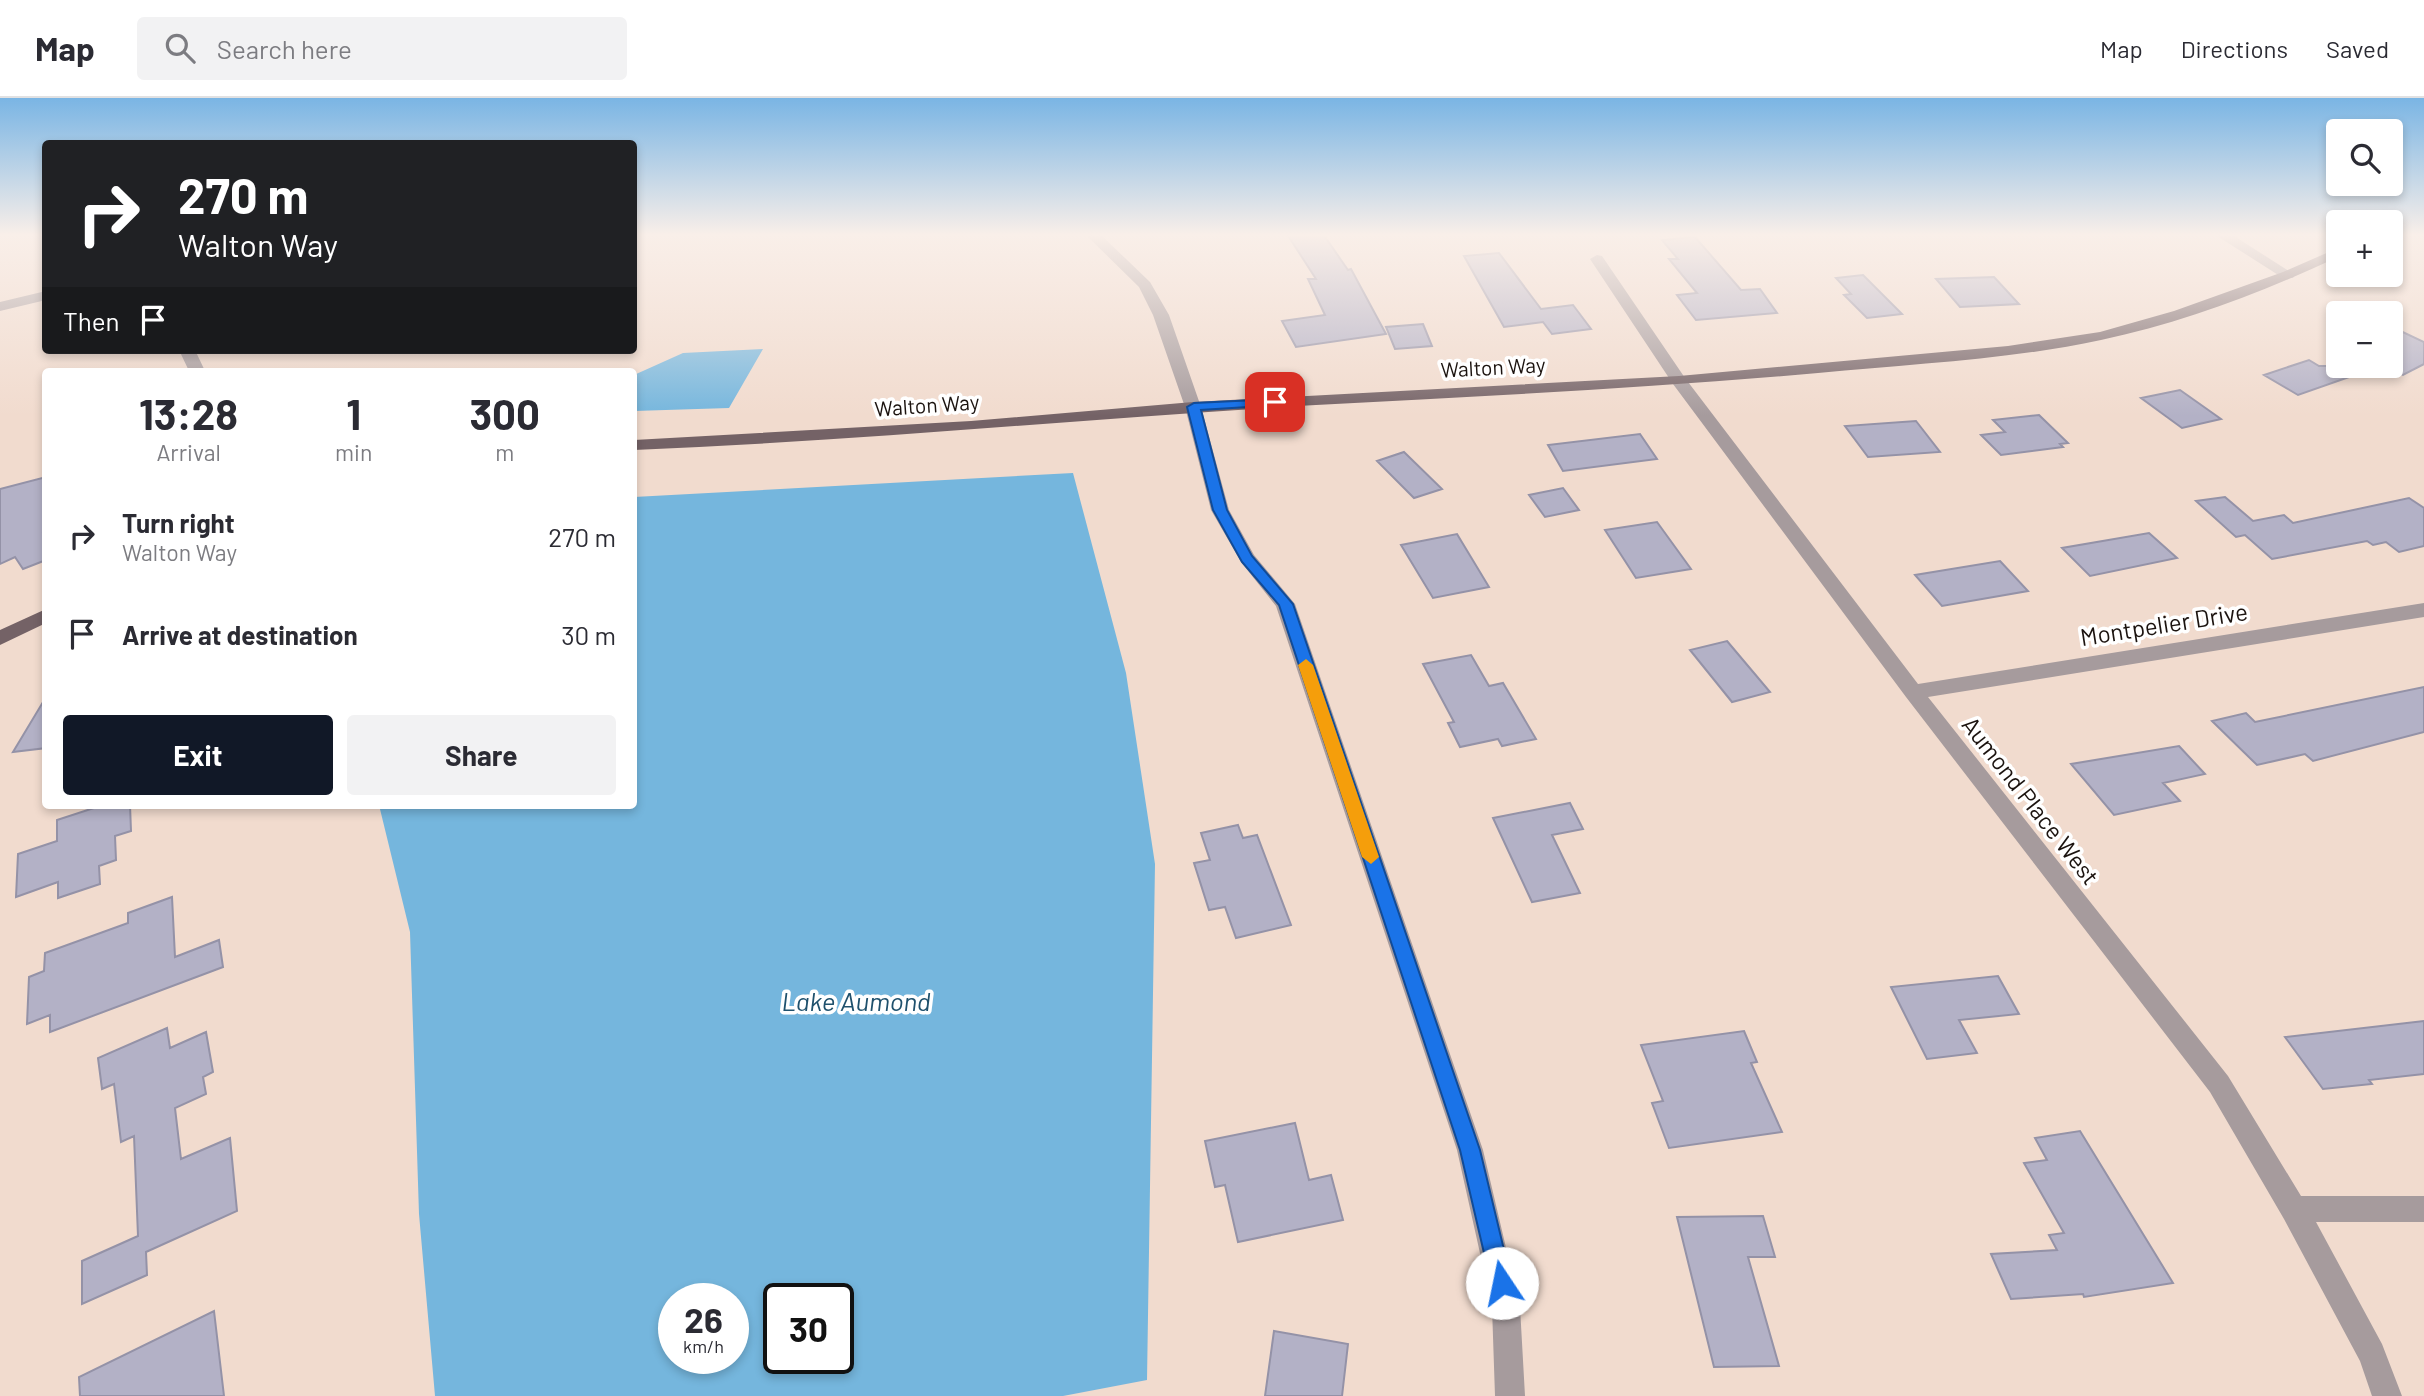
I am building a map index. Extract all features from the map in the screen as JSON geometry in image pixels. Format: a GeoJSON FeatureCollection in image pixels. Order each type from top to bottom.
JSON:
{"type":"FeatureCollection","features":[{"type":"Feature","properties":{"kind":"main road","name":"Walton Way"},"geometry":{"type":"LineString","coordinates":[[637,445],[971,426],[1194,407],[1679,381],[1920,356],[2008,351],[2101,336],[2179,314],[2233,295]]}},
{"type":"Feature","properties":{"kind":"main road"},"geometry":{"type":"LineString","coordinates":[[0,638],[42,617]]}},
{"type":"Feature","properties":{"kind":"street"},"geometry":{"type":"LineString","coordinates":[[1150,295],[1161,314],[1194,407],[1220,510],[1247,558],[1285,604],[1470,1150],[1492,1236],[1506,1307],[1510,1396]]}},
{"type":"Feature","properties":{"kind":"street","name":"Aumond Place West"},"geometry":{"type":"LineString","coordinates":[[1621,295],[1679,381],[1913,692],[2219,1084],[2294,1209],[2372,1354],[2387,1396]]}},
{"type":"Feature","properties":{"kind":"street"},"geometry":{"type":"LineString","coordinates":[[0,307],[42,296]]}},
{"type":"Feature","properties":{"kind":"street","name":"Montpelier Drive"},"geometry":{"type":"LineString","coordinates":[[1913,692],[2424,610]]}},
{"type":"Feature","properties":{"kind":"street"},"geometry":{"type":"LineString","coordinates":[[2294,1209],[2424,1209]]}},
{"type":"Feature","properties":{"kind":"water"},"geometry":{"type":"Polygon","coordinates":[[[763,349],[729,408],[637,411],[637,374],[683,353],[763,349]]]}},
{"type":"Feature","properties":{"kind":"water","name":"Lake Aumond"},"geometry":{"type":"Polygon","coordinates":[[[1073,473],[1126,673],[1155,864],[1147,1380],[1063,1396],[435,1396],[419,1214],[410,932],[380,809],[637,809],[637,497],[1073,473]]]}},
{"type":"Feature","properties":{"kind":"building"},"geometry":{"type":"Polygon","coordinates":[[[1315,295],[1365,295],[1386,334],[1296,347],[1282,321],[1325,315],[1315,295]]]}},
{"type":"Feature","properties":{"kind":"building"},"geometry":{"type":"Polygon","coordinates":[[[1486,295],[1530,295],[1541,309],[1573,305],[1591,329],[1552,334],[1543,322],[1504,327],[1486,295]]]}},
{"type":"Feature","properties":{"kind":"building"},"geometry":{"type":"Polygon","coordinates":[[[1677,295],[1764,295],[1777,313],[1696,320],[1677,295]]]}},
{"type":"Feature","properties":{"kind":"building"},"geometry":{"type":"Polygon","coordinates":[[[1844,295],[1883,295],[1902,314],[1867,318],[1844,295]]]}},
{"type":"Feature","properties":{"kind":"building"},"geometry":{"type":"Polygon","coordinates":[[[1949,295],[2010,295],[2019,304],[1960,307],[1949,295]]]}},
{"type":"Feature","properties":{"kind":"building"},"geometry":{"type":"Polygon","coordinates":[[[1423,324],[1432,346],[1395,349],[1386,327],[1423,324]]]}},
{"type":"Feature","properties":{"kind":"building"},"geometry":{"type":"Polygon","coordinates":[[[2403,332],[2424,342],[2424,364],[2403,375],[2403,332]]]}},
{"type":"Feature","properties":{"kind":"building"},"geometry":{"type":"Polygon","coordinates":[[[2309,360],[2319,366],[2326,366],[2326,378],[2346,378],[2298,395],[2264,375],[2309,360]]]}},
{"type":"Feature","properties":{"kind":"building"},"geometry":{"type":"Polygon","coordinates":[[[2180,390],[2221,419],[2182,428],[2141,398],[2180,390]]]}},
{"type":"Feature","properties":{"kind":"building"},"geometry":{"type":"Polygon","coordinates":[[[2039,415],[2068,443],[2060,444],[2063,447],[2001,455],[1981,435],[2005,432],[1993,420],[2039,415]]]}},
{"type":"Feature","properties":{"kind":"building"},"geometry":{"type":"Polygon","coordinates":[[[1916,421],[1940,452],[1868,457],[1845,426],[1916,421]]]}},
{"type":"Feature","properties":{"kind":"building"},"geometry":{"type":"Polygon","coordinates":[[[1640,434],[1657,459],[1563,471],[1548,445],[1640,434]]]}},
{"type":"Feature","properties":{"kind":"building"},"geometry":{"type":"Polygon","coordinates":[[[1404,452],[1442,489],[1414,498],[1377,461],[1404,452]]]}},
{"type":"Feature","properties":{"kind":"building"},"geometry":{"type":"Polygon","coordinates":[[[42,478],[42,562],[23,569],[15,557],[0,564],[0,489],[42,478]]]}},
{"type":"Feature","properties":{"kind":"building"},"geometry":{"type":"Polygon","coordinates":[[[1563,488],[1579,510],[1545,517],[1529,495],[1563,488]]]}},
{"type":"Feature","properties":{"kind":"building"},"geometry":{"type":"Polygon","coordinates":[[[2225,497],[2253,521],[2284,515],[2293,523],[2409,498],[2424,508],[2424,546],[2399,552],[2386,542],[2373,545],[2367,541],[2272,559],[2245,535],[2236,537],[2196,501],[2225,497]]]}},
{"type":"Feature","properties":{"kind":"building"},"geometry":{"type":"Polygon","coordinates":[[[1657,522],[1691,569],[1636,578],[1605,530],[1657,522]]]}},
{"type":"Feature","properties":{"kind":"building"},"geometry":{"type":"Polygon","coordinates":[[[2149,533],[2177,558],[2090,576],[2062,548],[2149,533]]]}},
{"type":"Feature","properties":{"kind":"building"},"geometry":{"type":"Polygon","coordinates":[[[1457,534],[1489,587],[1433,598],[1401,545],[1457,534]]]}},
{"type":"Feature","properties":{"kind":"building"},"geometry":{"type":"Polygon","coordinates":[[[2000,561],[2028,591],[1942,606],[1915,575],[2000,561]]]}},
{"type":"Feature","properties":{"kind":"building"},"geometry":{"type":"Polygon","coordinates":[[[1727,641],[1770,692],[1732,702],[1690,650],[1727,641]]]}},
{"type":"Feature","properties":{"kind":"building"},"geometry":{"type":"Polygon","coordinates":[[[1471,655],[1489,686],[1503,683],[1536,739],[1502,746],[1498,739],[1460,747],[1448,723],[1454,722],[1423,664],[1471,655]]]}},
{"type":"Feature","properties":{"kind":"building"},"geometry":{"type":"Polygon","coordinates":[[[2424,687],[2424,732],[2313,761],[2305,754],[2257,765],[2212,721],[2246,713],[2255,722],[2424,687]]]}},
{"type":"Feature","properties":{"kind":"building"},"geometry":{"type":"Polygon","coordinates":[[[42,704],[42,748],[13,752],[42,704]]]}},
{"type":"Feature","properties":{"kind":"building"},"geometry":{"type":"Polygon","coordinates":[[[2179,746],[2205,774],[2163,783],[2180,801],[2114,815],[2071,764],[2179,746]]]}},
{"type":"Feature","properties":{"kind":"building"},"geometry":{"type":"Polygon","coordinates":[[[1570,803],[1583,829],[1552,835],[1580,893],[1532,902],[1493,818],[1570,803]]]}},
{"type":"Feature","properties":{"kind":"building"},"geometry":{"type":"Polygon","coordinates":[[[91,809],[130,809],[131,831],[115,836],[116,860],[99,866],[100,884],[58,898],[58,882],[16,897],[18,854],[57,841],[57,820],[91,809]]]}},
{"type":"Feature","properties":{"kind":"building"},"geometry":{"type":"Polygon","coordinates":[[[1238,825],[1243,838],[1257,835],[1291,925],[1236,938],[1225,907],[1209,910],[1194,863],[1210,860],[1201,833],[1238,825]]]}},
{"type":"Feature","properties":{"kind":"building"},"geometry":{"type":"Polygon","coordinates":[[[172,897],[175,957],[219,940],[223,967],[50,1032],[50,1015],[27,1024],[29,977],[44,971],[45,953],[128,923],[128,913],[172,897]]]}},
{"type":"Feature","properties":{"kind":"building"},"geometry":{"type":"Polygon","coordinates":[[[1998,976],[2019,1014],[1959,1020],[1977,1053],[1927,1059],[1891,987],[1998,976]]]}},
{"type":"Feature","properties":{"kind":"building"},"geometry":{"type":"Polygon","coordinates":[[[2424,1021],[2424,1074],[2369,1080],[2372,1084],[2323,1089],[2285,1037],[2424,1021]]]}},
{"type":"Feature","properties":{"kind":"building"},"geometry":{"type":"Polygon","coordinates":[[[167,1028],[170,1048],[206,1032],[213,1072],[203,1077],[206,1094],[175,1108],[181,1159],[230,1138],[237,1211],[146,1252],[147,1275],[82,1304],[82,1261],[138,1236],[134,1136],[121,1142],[114,1084],[102,1089],[98,1058],[167,1028]]]}},
{"type":"Feature","properties":{"kind":"building"},"geometry":{"type":"Polygon","coordinates":[[[1744,1031],[1757,1062],[1751,1063],[1782,1132],[1669,1148],[1652,1103],[1663,1101],[1641,1045],[1744,1031]]]}},
{"type":"Feature","properties":{"kind":"building"},"geometry":{"type":"Polygon","coordinates":[[[1295,1123],[1309,1180],[1331,1175],[1343,1220],[1238,1242],[1225,1185],[1215,1187],[1205,1141],[1295,1123]]]}},
{"type":"Feature","properties":{"kind":"building"},"geometry":{"type":"Polygon","coordinates":[[[2080,1131],[2173,1283],[2084,1297],[2083,1294],[2011,1299],[1991,1254],[2057,1250],[2049,1235],[2064,1233],[2024,1163],[2047,1160],[2035,1138],[2080,1131]]]}},
{"type":"Feature","properties":{"kind":"building"},"geometry":{"type":"Polygon","coordinates":[[[1763,1216],[1775,1257],[1748,1257],[1779,1366],[1714,1367],[1677,1217],[1763,1216]]]}},
{"type":"Feature","properties":{"kind":"building"},"geometry":{"type":"Polygon","coordinates":[[[214,1311],[224,1396],[80,1396],[79,1377],[214,1311]]]}},
{"type":"Feature","properties":{"kind":"building"},"geometry":{"type":"Polygon","coordinates":[[[1274,1331],[1348,1344],[1342,1396],[1265,1396],[1274,1331]]]}},
{"type":"Feature","properties":{"kind":"slow traffic"},"geometry":{"type":"LineString","coordinates":[[1306,665],[1371,857]]}},
{"type":"Feature","properties":{"kind":"route"},"geometry":{"type":"LineString","coordinates":[[1275,402],[1194,407],[1220,510],[1247,558],[1285,604],[1470,1150],[1502,1283]]}}]}
